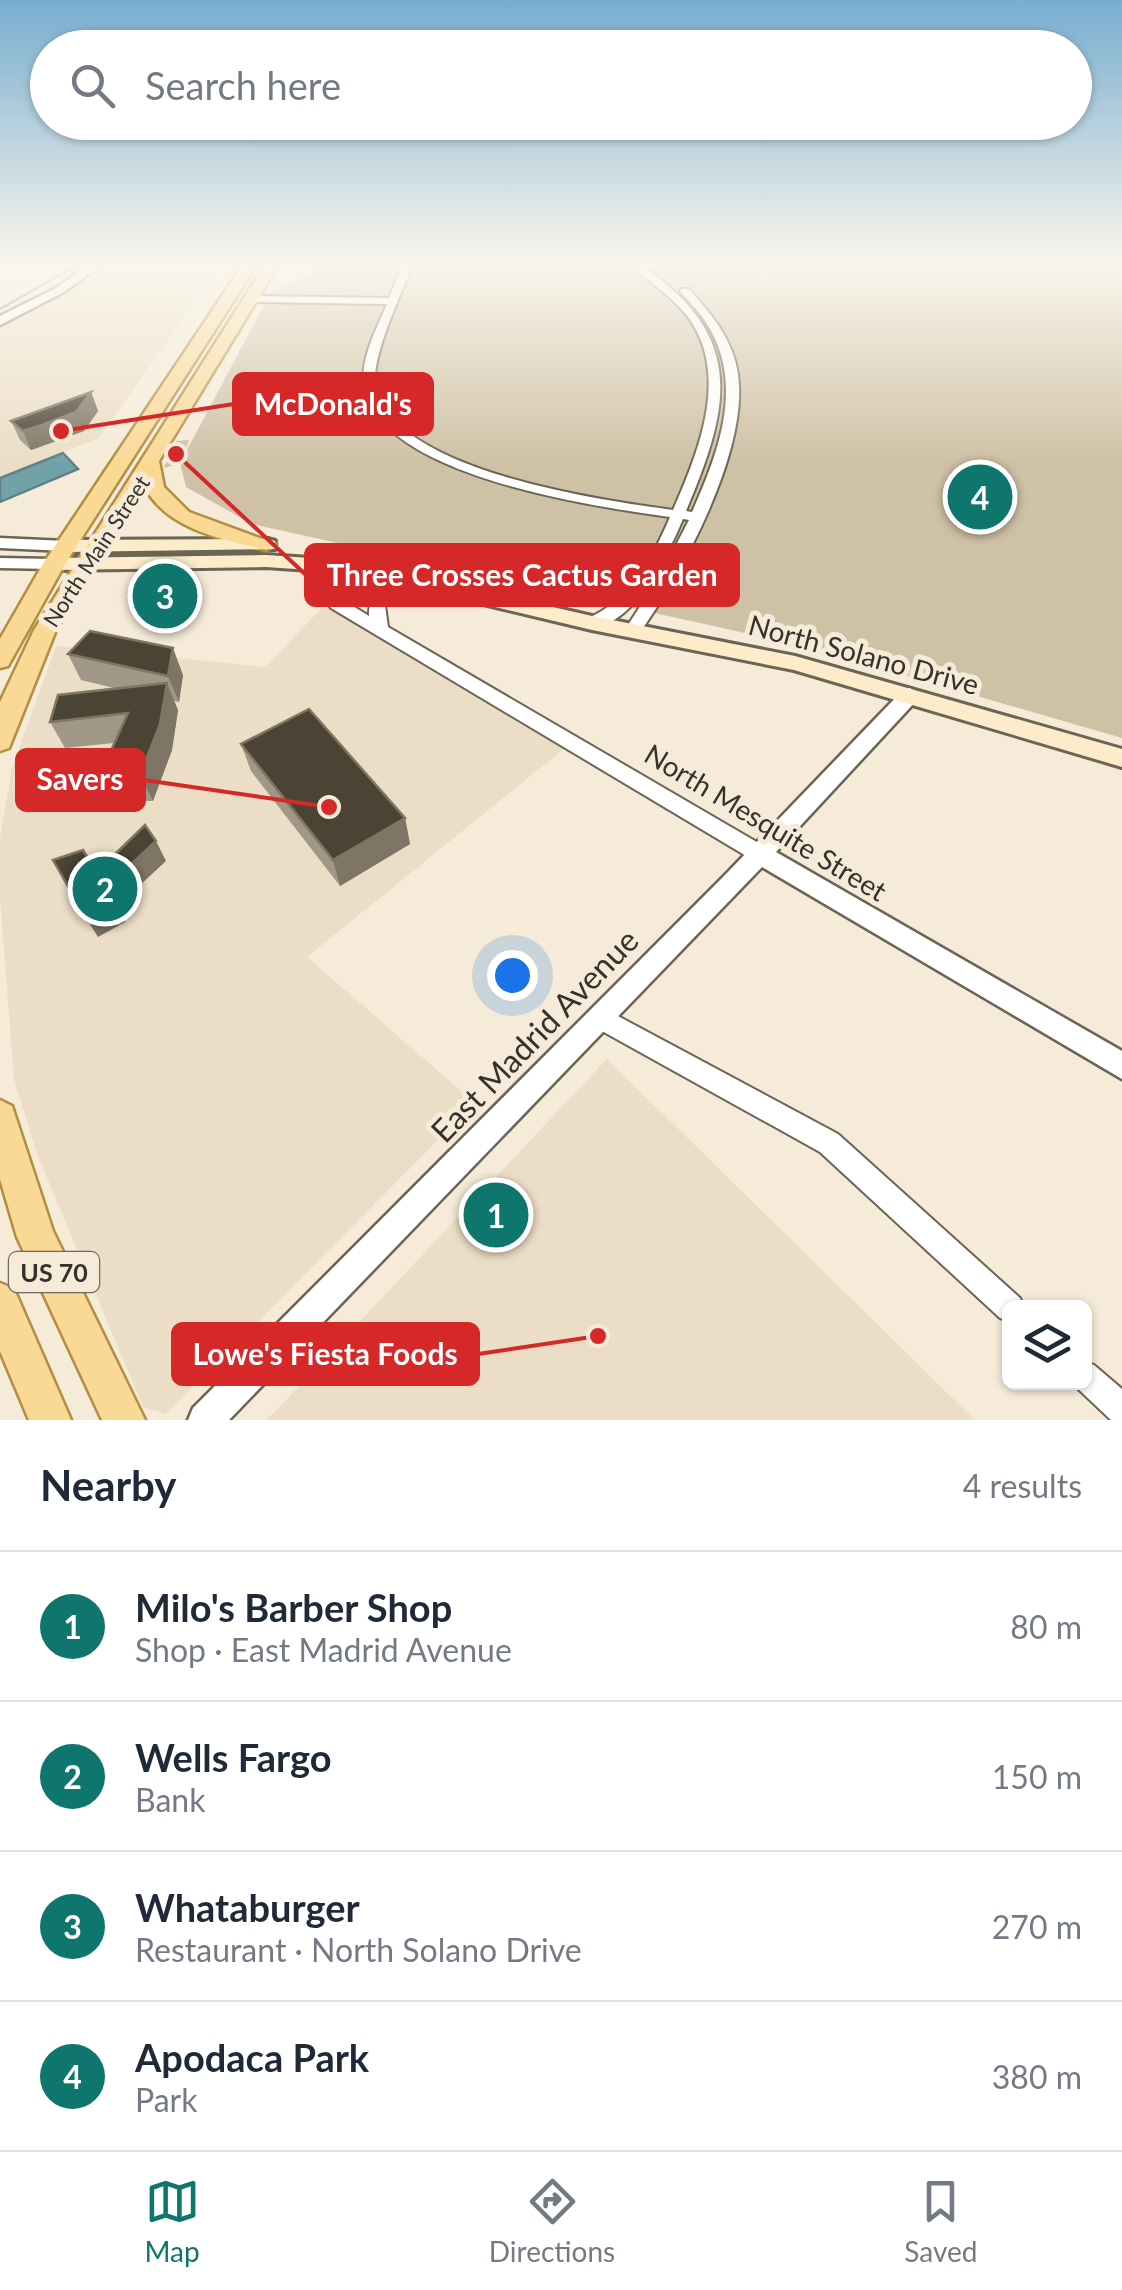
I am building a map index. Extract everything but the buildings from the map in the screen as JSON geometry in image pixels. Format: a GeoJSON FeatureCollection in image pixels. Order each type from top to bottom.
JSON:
{"type":"FeatureCollection","features":[{"type":"Feature","properties":{"kind":"main road","name":"North Main Street"},"geometry":{"type":"LineString","coordinates":[[0,660],[60,555],[206,332]]}},
{"type":"Feature","properties":{"kind":"main road","name":"North Main Street"},"geometry":{"type":"LineString","coordinates":[[0,741],[13,700],[45,630],[152,464],[230,332]]}},
{"type":"Feature","properties":{"kind":"main road"},"geometry":{"type":"LineString","coordinates":[[152,464],[154,488],[182,516],[266,544]]}},
{"type":"Feature","properties":{"kind":"main road","name":"North Solano Drive"},"geometry":{"type":"LineString","coordinates":[[94,555],[266,544],[304,548],[353,567]]}},
{"type":"Feature","properties":{"kind":"main road","name":"North Solano Drive"},"geometry":{"type":"LineString","coordinates":[[60,555],[353,567],[592,623],[795,664],[1122,758]]}},
{"type":"Feature","properties":{"kind":"main road","name":"US 70"},"geometry":{"type":"LineString","coordinates":[[0,1118],[36,1237],[124,1420]]}},
{"type":"Feature","properties":{"kind":"main road","name":"US 70"},"geometry":{"type":"LineString","coordinates":[[0,1302],[50,1420]]}},
{"type":"Feature","properties":{"kind":"street"},"geometry":{"type":"LineString","coordinates":[[383,332],[369,388],[379,412],[400,436],[432,456],[474,472],[697,517]]}},
{"type":"Feature","properties":{"kind":"street"},"geometry":{"type":"LineString","coordinates":[[592,623],[630,597],[676,514],[716,414],[716,376],[703,332]]}},
{"type":"Feature","properties":{"kind":"street"},"geometry":{"type":"LineString","coordinates":[[632,631],[670,578],[733,423],[734,377],[722,338],[716,332]]}},
{"type":"Feature","properties":{"kind":"street"},"geometry":{"type":"LineString","coordinates":[[716,376],[734,377]]}},
{"type":"Feature","properties":{"kind":"street"},"geometry":{"type":"LineString","coordinates":[[0,543],[60,555]]}},
{"type":"Feature","properties":{"kind":"street"},"geometry":{"type":"LineString","coordinates":[[0,563],[60,555]]}},
{"type":"Feature","properties":{"kind":"street","name":"North Mesquite Street"},"geometry":{"type":"LineString","coordinates":[[306,563],[337,604],[1122,1066]]}},
{"type":"Feature","properties":{"kind":"street"},"geometry":{"type":"LineString","coordinates":[[380,627],[374,612],[377,598],[398,577]]}},
{"type":"Feature","properties":{"kind":"street","name":"East Madrid Avenue"},"geometry":{"type":"LineString","coordinates":[[205,1420],[601,1018],[910,695]]}},
{"type":"Feature","properties":{"kind":"street"},"geometry":{"type":"LineString","coordinates":[[601,1018],[829,1144],[1002,1301]]}},
{"type":"Feature","properties":{"kind":"street"},"geometry":{"type":"LineString","coordinates":[[1092,1383],[1122,1410]]}},
{"type":"Feature","properties":{"kind":"shaded area"},"geometry":{"type":"Polygon","coordinates":[[[0,332],[173,332],[99,438],[0,478],[0,332]]]}},
{"type":"Feature","properties":{"kind":"shaded area"},"geometry":{"type":"Polygon","coordinates":[[[250,332],[1122,332],[1122,738],[804,646],[252,524],[186,487],[180,463],[250,332]]]}},
{"type":"Feature","properties":{"kind":"shaded area"},"geometry":{"type":"Polygon","coordinates":[[[189,440],[180,463],[164,468],[176,441],[189,440]]]}},
{"type":"Feature","properties":{"kind":"shaded area"},"geometry":{"type":"Polygon","coordinates":[[[325,605],[566,747],[307,957],[475,1103],[166,1414],[143,1407],[37,1154],[14,1079],[0,898],[0,839],[12,768],[56,646],[265,667],[325,605]]]}},
{"type":"Feature","properties":{"kind":"shaded area"},"geometry":{"type":"Polygon","coordinates":[[[607,1059],[975,1420],[267,1420],[607,1059]]]}},
{"type":"Feature","properties":{"kind":"water"},"geometry":{"type":"Polygon","coordinates":[[[63,453],[78,469],[0,502],[0,478],[63,453]]]}},
{"type":"Feature","properties":{"kind":"place","name":"McDonald's"},"geometry":{"type":"Point","coordinates":[61,431]}},
{"type":"Feature","properties":{"kind":"place","name":"Three Crosses Cactus Garden"},"geometry":{"type":"Point","coordinates":[176,454]}},
{"type":"Feature","properties":{"kind":"place","name":"Apodaca Park"},"geometry":{"type":"Point","coordinates":[980,497]}},
{"type":"Feature","properties":{"kind":"place","name":"Whataburger"},"geometry":{"type":"Point","coordinates":[165,596]}},
{"type":"Feature","properties":{"kind":"place","name":"Savers"},"geometry":{"type":"Point","coordinates":[329,807]}},
{"type":"Feature","properties":{"kind":"place","name":"Wells Fargo"},"geometry":{"type":"Point","coordinates":[105,889]}},
{"type":"Feature","properties":{"kind":"place","name":"Milo's Barber Shop"},"geometry":{"type":"Point","coordinates":[496,1215]}},
{"type":"Feature","properties":{"kind":"place","name":"Lowe's Fiesta Foods"},"geometry":{"type":"Point","coordinates":[598,1336]}}]}
